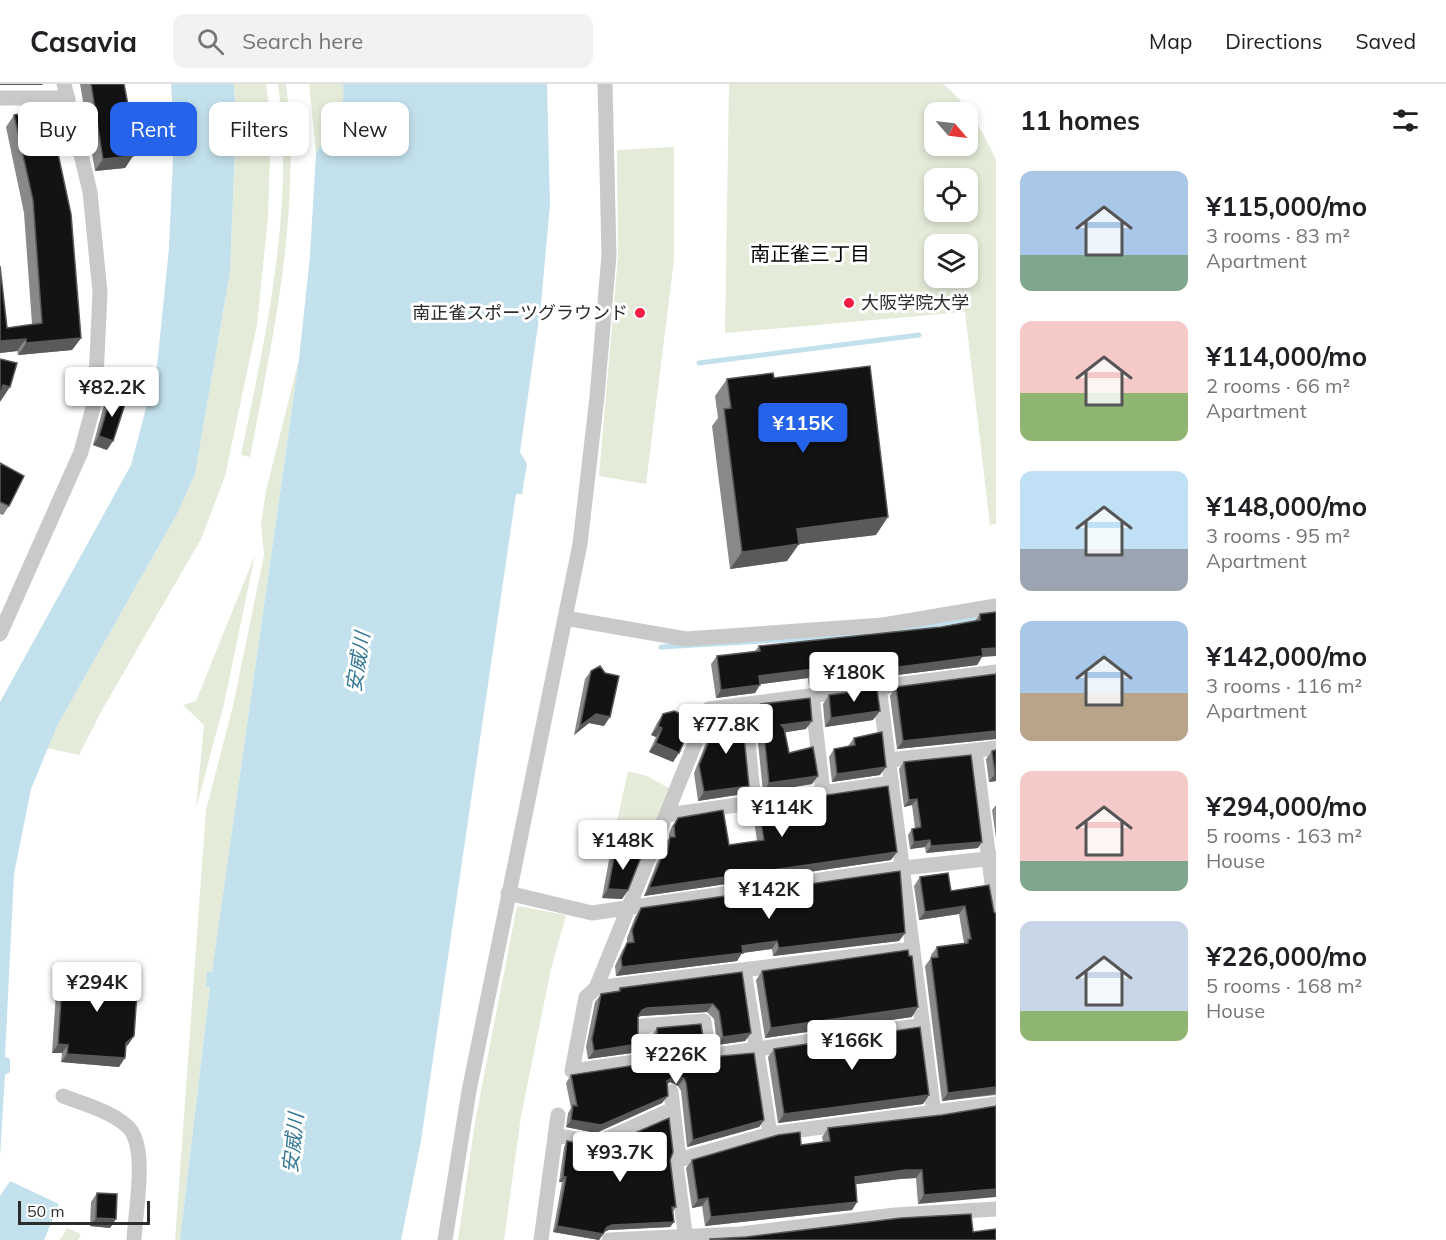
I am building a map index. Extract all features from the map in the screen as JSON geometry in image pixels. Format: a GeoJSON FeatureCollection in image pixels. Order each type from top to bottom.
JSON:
{"type":"FeatureCollection","features":[{"type":"Feature","properties":{"kind":"street"},"geometry":{"type":"LineString","coordinates":[[445,1240],[469,1091],[580,544],[597,397],[608,266],[608,149],[605,84]]}},
{"type":"Feature","properties":{"kind":"street"},"geometry":{"type":"LineString","coordinates":[[0,98],[66,91],[90,192],[100,292],[95,400],[81,452],[0,634]]}},
{"type":"Feature","properties":{"kind":"street"},"geometry":{"type":"LineString","coordinates":[[565,618],[686,639],[882,625],[996,606]]}},
{"type":"Feature","properties":{"kind":"street"},"geometry":{"type":"LineString","coordinates":[[923,1025],[709,1056],[704,1021],[642,1026],[642,1061],[572,1071],[586,997],[596,987],[709,709],[996,672]]}},
{"type":"Feature","properties":{"kind":"street"},"geometry":{"type":"LineString","coordinates":[[879,687],[934,1114]]}},
{"type":"Feature","properties":{"kind":"street"},"geometry":{"type":"LineString","coordinates":[[812,696],[823,792]]}},
{"type":"Feature","properties":{"kind":"street"},"geometry":{"type":"LineString","coordinates":[[744,704],[754,802]]}},
{"type":"Feature","properties":{"kind":"street"},"geometry":{"type":"LineString","coordinates":[[889,760],[996,748]]}},
{"type":"Feature","properties":{"kind":"street"},"geometry":{"type":"LineString","coordinates":[[975,750],[992,859],[996,915]]}},
{"type":"Feature","properties":{"kind":"street"},"geometry":{"type":"LineString","coordinates":[[667,815],[892,783]]}},
{"type":"Feature","properties":{"kind":"street"},"geometry":{"type":"LineString","coordinates":[[508,893],[592,914],[903,868],[992,859]]}},
{"type":"Feature","properties":{"kind":"street"},"geometry":{"type":"LineString","coordinates":[[596,987],[913,949]]}},
{"type":"Feature","properties":{"kind":"street"},"geometry":{"type":"LineString","coordinates":[[744,970],[770,1134]]}},
{"type":"Feature","properties":{"kind":"street"},"geometry":{"type":"LineString","coordinates":[[671,1092],[679,1160],[676,1164],[686,1238]]}},
{"type":"Feature","properties":{"kind":"street"},"geometry":{"type":"LineString","coordinates":[[63,1096],[107,1114],[128,1127],[140,1150],[134,1240]]}},
{"type":"Feature","properties":{"kind":"street"},"geometry":{"type":"LineString","coordinates":[[679,1160],[770,1134],[996,1104]]}},
{"type":"Feature","properties":{"kind":"street"},"geometry":{"type":"LineString","coordinates":[[555,1135],[592,1149],[597,1143],[673,1109]]}},
{"type":"Feature","properties":{"kind":"street"},"geometry":{"type":"LineString","coordinates":[[541,1240],[558,1115]]}},
{"type":"Feature","properties":{"kind":"street"},"geometry":{"type":"LineString","coordinates":[[610,1240],[740,1237],[895,1215],[996,1209]]}},
{"type":"Feature","properties":{"kind":"green space"},"geometry":{"type":"Polygon","coordinates":[[[234,84],[266,84],[268,102],[235,102],[234,84]]]}},
{"type":"Feature","properties":{"kind":"green space"},"geometry":{"type":"Polygon","coordinates":[[[278,84],[286,84],[288,102],[280,102],[278,84]]]}},
{"type":"Feature","properties":{"kind":"green space"},"geometry":{"type":"Polygon","coordinates":[[[309,84],[343,84],[342,102],[321,102],[321,146],[316,152],[309,84]]]}},
{"type":"Feature","properties":{"kind":"green space","name":"大阪学院大学"},"geometry":{"type":"Polygon","coordinates":[[[729,84],[943,84],[961,102],[924,102],[924,156],[978,156],[978,126],[986,139],[996,160],[996,524],[990,525],[965,312],[725,333],[729,84]]]}},
{"type":"Feature","properties":{"kind":"green space","name":"南正雀スポーツグラウンド"},"geometry":{"type":"Polygon","coordinates":[[[674,147],[674,260],[646,484],[599,476],[618,256],[617,150],[674,147]]]}},
{"type":"Feature","properties":{"kind":"green space"},"geometry":{"type":"Polygon","coordinates":[[[235,156],[270,156],[268,217],[257,325],[225,476],[201,539],[102,710],[79,755],[47,748],[57,726],[177,514],[195,474],[230,272],[235,156]]]}},
{"type":"Feature","properties":{"kind":"green space"},"geometry":{"type":"Polygon","coordinates":[[[283,156],[290,156],[288,225],[283,272],[250,457],[241,455],[268,317],[280,224],[283,156]]]}},
{"type":"Feature","properties":{"kind":"green space"},"geometry":{"type":"Polygon","coordinates":[[[299,359],[212,972],[207,972],[206,986],[210,987],[180,1240],[175,1240],[206,810],[233,706],[264,555],[261,523],[266,491],[299,359]]]}},
{"type":"Feature","properties":{"kind":"green space"},"geometry":{"type":"Polygon","coordinates":[[[255,555],[224,704],[196,808],[204,725],[183,705],[196,701],[255,555]]]}},
{"type":"Feature","properties":{"kind":"green space"},"geometry":{"type":"Polygon","coordinates":[[[628,771],[647,776],[669,788],[650,843],[614,835],[628,771]]]}},
{"type":"Feature","properties":{"kind":"green space"},"geometry":{"type":"Polygon","coordinates":[[[517,906],[566,915],[551,969],[521,1116],[504,1240],[458,1240],[475,1122],[517,906]]]}},
{"type":"Feature","properties":{"kind":"green space"},"geometry":{"type":"Polygon","coordinates":[[[67,1228],[81,1234],[78,1240],[60,1240],[67,1228]]]}},
{"type":"Feature","properties":{"kind":"water"},"geometry":{"type":"Polygon","coordinates":[[[171,84],[234,84],[235,102],[209,102],[209,156],[235,156],[230,272],[195,474],[177,514],[57,726],[31,789],[14,874],[5,1057],[10,1059],[10,1072],[5,1075],[0,1157],[0,702],[131,465],[157,366],[169,248],[173,156],[197,156],[197,102],[172,102],[171,84]]]}},
{"type":"Feature","properties":{"kind":"water","name":"安威川"},"geometry":{"type":"Polygon","coordinates":[[[343,84],[547,84],[550,204],[541,304],[520,452],[527,464],[522,494],[516,494],[421,1141],[401,1240],[180,1240],[210,987],[206,986],[207,972],[212,972],[299,359],[310,256],[316,152],[321,146],[321,156],[409,156],[409,102],[342,102],[343,84]]]}},
{"type":"Feature","properties":{"kind":"water"},"geometry":{"type":"Polygon","coordinates":[[[10,1181],[59,1204],[44,1240],[0,1240],[0,1196],[10,1181]]]}},
{"type":"Feature","properties":{"kind":"building"},"geometry":{"type":"Polygon","coordinates":[[[91,84],[124,84],[127,102],[110,102],[110,156],[133,156],[103,159],[98,128],[98,102],[94,102],[91,84]]]}},
{"type":"Feature","properties":{"kind":"building"},"geometry":{"type":"Polygon","coordinates":[[[18,114],[18,133],[14,115],[18,114]]]}},
{"type":"Feature","properties":{"kind":"building"},"geometry":{"type":"Polygon","coordinates":[[[23,156],[59,156],[71,214],[81,338],[26,343],[26,339],[0,341],[0,266],[7,328],[42,323],[33,200],[23,156]]]}},
{"type":"Feature","properties":{"kind":"building"},"geometry":{"type":"Polygon","coordinates":[[[0,359],[17,363],[10,387],[3,385],[0,398],[0,359]]]}},
{"type":"Feature","properties":{"kind":"building"},"geometry":{"type":"Polygon","coordinates":[[[870,366],[888,517],[797,529],[799,544],[742,552],[724,409],[731,408],[727,379],[773,373],[774,378],[870,366]]]}},
{"type":"Feature","properties":{"kind":"building"},"geometry":{"type":"Polygon","coordinates":[[[111,396],[126,401],[113,441],[99,436],[111,396]]]}},
{"type":"Feature","properties":{"kind":"building"},"geometry":{"type":"Polygon","coordinates":[[[0,463],[24,476],[9,506],[0,502],[0,463]]]}},
{"type":"Feature","properties":{"kind":"building"},"geometry":{"type":"Polygon","coordinates":[[[996,612],[996,648],[982,649],[983,656],[815,678],[814,669],[759,676],[760,685],[721,690],[717,656],[760,651],[759,646],[941,627],[980,620],[980,614],[996,612]]]}},
{"type":"Feature","properties":{"kind":"building"},"geometry":{"type":"Polygon","coordinates":[[[600,666],[605,673],[619,676],[610,717],[596,714],[580,726],[591,671],[600,666]]]}},
{"type":"Feature","properties":{"kind":"building"},"geometry":{"type":"Polygon","coordinates":[[[996,674],[996,731],[903,741],[896,687],[996,674]]]}},
{"type":"Feature","properties":{"kind":"building"},"geometry":{"type":"Polygon","coordinates":[[[877,689],[880,711],[831,718],[829,695],[877,689]]]}},
{"type":"Feature","properties":{"kind":"building"},"geometry":{"type":"Polygon","coordinates":[[[810,698],[812,721],[781,725],[784,728],[789,753],[813,747],[818,776],[769,783],[761,704],[810,698]]]}},
{"type":"Feature","properties":{"kind":"building"},"geometry":{"type":"Polygon","coordinates":[[[741,707],[749,786],[704,792],[699,765],[721,712],[741,707]]]}},
{"type":"Feature","properties":{"kind":"building"},"geometry":{"type":"Polygon","coordinates":[[[674,711],[696,721],[694,727],[693,721],[679,753],[656,743],[662,728],[658,726],[663,714],[674,711]]]}},
{"type":"Feature","properties":{"kind":"building"},"geometry":{"type":"Polygon","coordinates":[[[882,732],[886,767],[837,774],[834,749],[855,745],[854,738],[882,732]]]}},
{"type":"Feature","properties":{"kind":"building"},"geometry":{"type":"Polygon","coordinates":[[[996,750],[996,773],[995,774],[992,751],[996,750]]]}},
{"type":"Feature","properties":{"kind":"building"},"geometry":{"type":"Polygon","coordinates":[[[971,755],[982,842],[931,846],[930,840],[914,842],[912,829],[921,827],[917,799],[909,800],[904,762],[971,755]]]}},
{"type":"Feature","properties":{"kind":"building"},"geometry":{"type":"Polygon","coordinates":[[[888,786],[897,852],[649,888],[663,854],[667,854],[670,837],[675,837],[674,826],[678,818],[723,810],[729,845],[764,840],[758,805],[888,786]]]}},
{"type":"Feature","properties":{"kind":"building"},"geometry":{"type":"Polygon","coordinates":[[[615,852],[641,857],[628,890],[608,889],[615,852]]]}},
{"type":"Feature","properties":{"kind":"building"},"geometry":{"type":"Polygon","coordinates":[[[900,871],[905,933],[779,948],[777,941],[742,946],[743,953],[622,967],[621,958],[627,943],[634,942],[632,930],[641,908],[900,871]]]}},
{"type":"Feature","properties":{"kind":"building"},"geometry":{"type":"Polygon","coordinates":[[[948,873],[951,891],[989,885],[996,914],[996,1087],[948,1093],[931,958],[938,957],[937,947],[968,943],[968,939],[971,939],[965,906],[925,912],[920,877],[948,873]]]}},
{"type":"Feature","properties":{"kind":"building"},"geometry":{"type":"Polygon","coordinates":[[[908,950],[909,956],[912,956],[918,1007],[771,1028],[762,971],[908,950]]]}},
{"type":"Feature","properties":{"kind":"building"},"geometry":{"type":"Polygon","coordinates":[[[63,969],[129,973],[128,992],[137,992],[134,1036],[126,1043],[125,1058],[67,1054],[68,1045],[58,1044],[63,969]]]}},
{"type":"Feature","properties":{"kind":"building"},"geometry":{"type":"Polygon","coordinates":[[[742,972],[751,1033],[723,1037],[719,1011],[713,1004],[647,1008],[642,1010],[638,1017],[638,1044],[594,1051],[592,1039],[601,994],[620,991],[620,988],[742,972]]]}},
{"type":"Feature","properties":{"kind":"building"},"geometry":{"type":"Polygon","coordinates":[[[701,1024],[705,1050],[710,1057],[754,1053],[764,1120],[693,1140],[686,1083],[684,1078],[676,1075],[667,1081],[668,1096],[601,1125],[571,1120],[573,1105],[577,1106],[571,1075],[649,1063],[657,1054],[657,1028],[701,1024]]]}},
{"type":"Feature","properties":{"kind":"building"},"geometry":{"type":"Polygon","coordinates":[[[920,1027],[929,1095],[784,1114],[774,1049],[920,1027]]]}},
{"type":"Feature","properties":{"kind":"building"},"geometry":{"type":"Polygon","coordinates":[[[996,1106],[996,1189],[924,1195],[922,1170],[906,1170],[855,1177],[857,1202],[711,1217],[708,1198],[698,1200],[692,1160],[778,1135],[800,1132],[801,1145],[830,1141],[828,1128],[942,1115],[996,1106]]]}},
{"type":"Feature","properties":{"kind":"building"},"geometry":{"type":"Polygon","coordinates":[[[669,1118],[673,1152],[670,1160],[676,1207],[672,1207],[674,1222],[612,1225],[607,1227],[603,1234],[557,1226],[566,1177],[563,1176],[567,1141],[587,1145],[589,1157],[598,1161],[605,1157],[607,1145],[669,1118]]]}},
{"type":"Feature","properties":{"kind":"building"},"geometry":{"type":"Polygon","coordinates":[[[97,1193],[117,1194],[116,1219],[96,1218],[97,1193]]]}},
{"type":"Feature","properties":{"kind":"building"},"geometry":{"type":"Polygon","coordinates":[[[971,1214],[973,1232],[996,1229],[996,1240],[710,1240],[901,1218],[971,1214]]]}},
{"type":"Feature","properties":{"kind":"waterway"},"geometry":{"type":"LineString","coordinates":[[699,363],[919,335]]}},
{"type":"Feature","properties":{"kind":"waterway"},"geometry":{"type":"LineString","coordinates":[[885,633],[996,614]]}},
{"type":"Feature","properties":{"kind":"waterway"},"geometry":{"type":"LineString","coordinates":[[661,647],[867,635]]}},
{"type":"Feature","properties":{"kind":"place","name":"大阪学院大学"},"geometry":{"type":"Point","coordinates":[849,303]}},
{"type":"Feature","properties":{"kind":"place","name":"南正雀スポーツグラウンド"},"geometry":{"type":"Point","coordinates":[640,313]}},
{"type":"Feature","properties":{"kind":"district","name":"南正雀三丁目"},"geometry":{"type":"Point","coordinates":[810,254]}}]}
